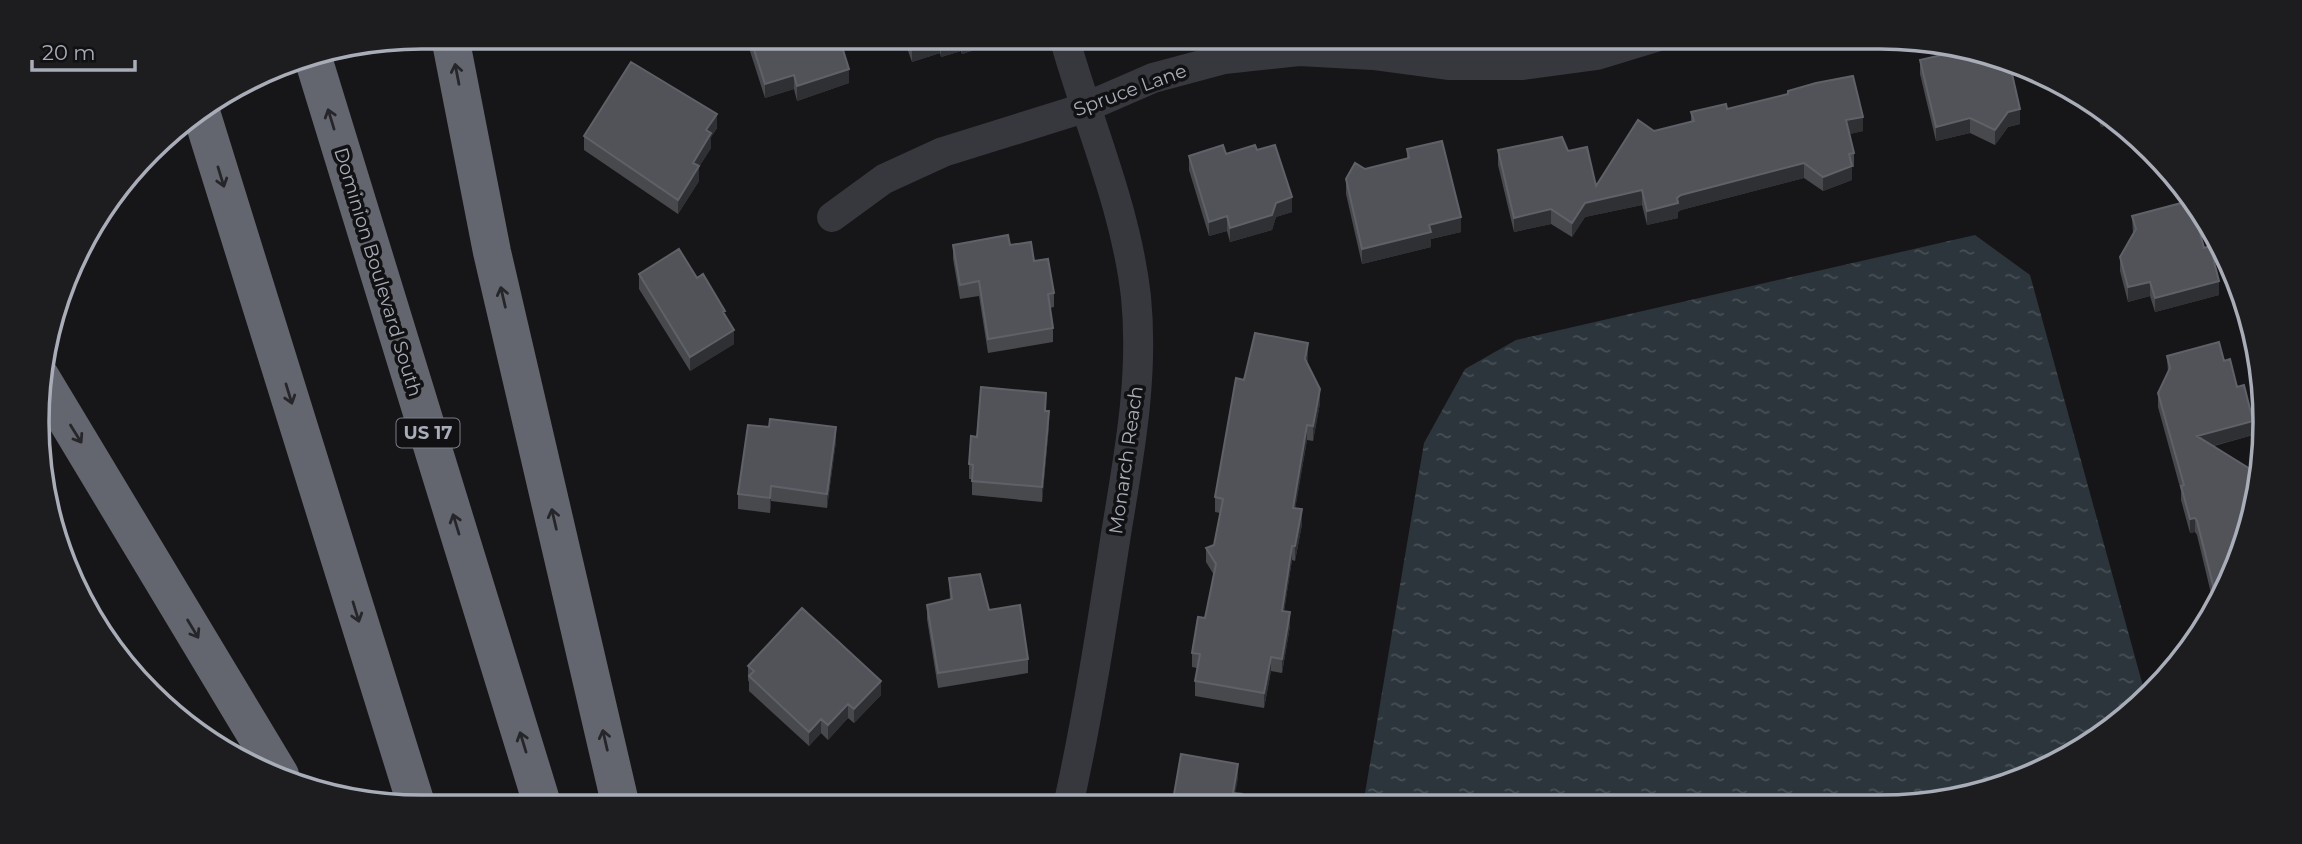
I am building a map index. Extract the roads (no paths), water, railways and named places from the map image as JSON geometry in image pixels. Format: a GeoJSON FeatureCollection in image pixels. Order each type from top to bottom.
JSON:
{"type":"FeatureCollection","features":[{"type":"Feature","properties":{"kind":"highway"},"geometry":{"type":"LineString","coordinates":[[452,49],[492,252],[618,795]]}},
{"type":"Feature","properties":{"kind":"highway","name":"Dominion Boulevard South"},"geometry":{"type":"LineString","coordinates":[[315,65],[538,795]]}},
{"type":"Feature","properties":{"kind":"highway"},"geometry":{"type":"LineString","coordinates":[[204,120],[413,795]]}},
{"type":"Feature","properties":{"kind":"highway"},"geometry":{"type":"LineString","coordinates":[[50,393],[274,765]]}},
{"type":"Feature","properties":{"kind":"street","name":"Monarch Reach"},"geometry":{"type":"LineString","coordinates":[[1067,49],[1084,108],[1117,200],[1136,297],[1138,395],[1088,717],[1070,795]]}},
{"type":"Feature","properties":{"kind":"street","name":"Spruce Lane"},"geometry":{"type":"LineString","coordinates":[[832,217],[884,179],[943,152],[1084,108],[1153,78],[1224,60],[1299,51],[1373,55],[1448,65],[1522,65],[1597,55],[1617,49]]}},
{"type":"Feature","properties":{"kind":"water"},"geometry":{"type":"Polygon","coordinates":[[[1975,235],[2030,275],[2143,687],[2107,718],[2045,757],[1977,782],[1929,792],[1880,795],[1365,795],[1424,443],[1465,369],[1516,340],[1975,235]]]}}]}
